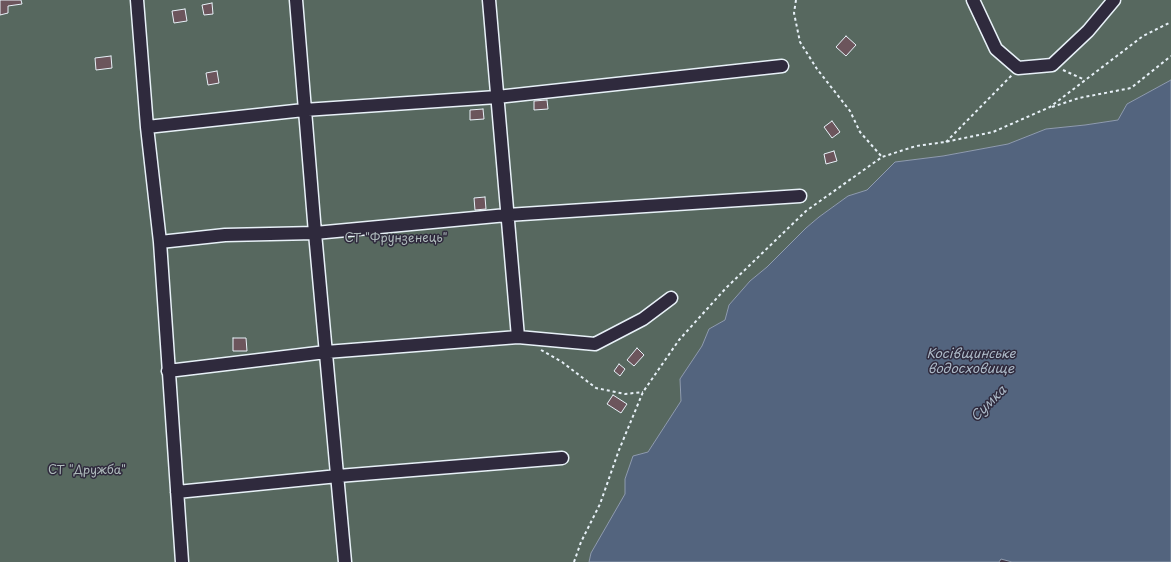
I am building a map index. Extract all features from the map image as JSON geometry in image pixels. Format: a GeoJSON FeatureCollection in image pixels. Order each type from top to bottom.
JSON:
{"type":"FeatureCollection","features":[{"type":"Feature","properties":{"kind":"street"},"geometry":{"type":"LineString","coordinates":[[137,0],[147,127],[160,242],[182,562]]}},
{"type":"Feature","properties":{"kind":"street"},"geometry":{"type":"LineString","coordinates":[[296,0],[304,110],[345,562]]}},
{"type":"Feature","properties":{"kind":"street"},"geometry":{"type":"LineString","coordinates":[[489,0],[518,337]]}},
{"type":"Feature","properties":{"kind":"street"},"geometry":{"type":"LineString","coordinates":[[973,0],[996,49],[1018,68],[1052,65],[1088,31],[1114,0]]}},
{"type":"Feature","properties":{"kind":"street"},"geometry":{"type":"LineString","coordinates":[[147,127],[304,110],[497,96],[782,66]]}},
{"type":"Feature","properties":{"kind":"street"},"geometry":{"type":"LineString","coordinates":[[160,242],[226,235],[315,233],[507,216],[800,196]]}},
{"type":"Feature","properties":{"kind":"street"},"geometry":{"type":"LineString","coordinates":[[168,371],[326,352],[518,337],[595,344],[643,319],[671,298]]}},
{"type":"Feature","properties":{"kind":"street"},"geometry":{"type":"LineString","coordinates":[[177,492],[338,476],[562,458]]}},
{"type":"Feature","properties":{"kind":"path"},"geometry":{"type":"LineString","coordinates":[[796,0],[794,12],[800,42],[817,69],[850,111],[860,132],[882,157]]}},
{"type":"Feature","properties":{"kind":"path"},"geometry":{"type":"LineString","coordinates":[[1050,107],[1142,36],[1171,22]]}},
{"type":"Feature","properties":{"kind":"path"},"geometry":{"type":"LineString","coordinates":[[574,562],[581,542],[600,504],[619,450],[644,392],[679,340],[726,288],[806,211],[882,157],[916,146],[945,142],[993,132],[1050,107],[1079,98],[1131,88],[1171,56]]}},
{"type":"Feature","properties":{"kind":"path"},"geometry":{"type":"LineString","coordinates":[[1052,65],[1085,80]]}},
{"type":"Feature","properties":{"kind":"path"},"geometry":{"type":"LineString","coordinates":[[945,142],[1018,68]]}},
{"type":"Feature","properties":{"kind":"path"},"geometry":{"type":"LineString","coordinates":[[537,348],[562,362],[596,388],[625,394],[644,392]]}},
{"type":"Feature","properties":{"kind":"green space","name":"СТ \"Фрунзенець\""},"geometry":{"type":"Polygon","coordinates":[[[0,0],[1171,0],[1171,80],[1127,104],[1118,120],[1046,129],[1008,144],[943,156],[895,162],[867,190],[848,196],[819,217],[767,267],[750,281],[729,305],[725,320],[709,329],[702,346],[680,379],[681,401],[648,452],[633,456],[625,479],[625,494],[591,553],[589,562],[0,562],[0,0]]]}},
{"type":"Feature","properties":{"kind":"water","name":"Косівщинське водосховище"},"geometry":{"type":"Polygon","coordinates":[[[1171,80],[1171,562],[1012,562],[1001,559],[999,562],[589,562],[591,553],[625,494],[625,479],[633,456],[648,452],[681,401],[680,379],[702,346],[709,329],[725,320],[729,305],[750,281],[767,267],[819,217],[848,196],[867,190],[895,162],[943,156],[1008,144],[1046,129],[1118,120],[1127,104],[1171,80]]]}},
{"type":"Feature","properties":{"kind":"building"},"geometry":{"type":"Polygon","coordinates":[[[0,0],[21,0],[22,4],[8,6],[8,13],[0,15],[0,0]]]}},
{"type":"Feature","properties":{"kind":"building"},"geometry":{"type":"Polygon","coordinates":[[[212,3],[213,14],[204,15],[202,5],[212,3]]]}},
{"type":"Feature","properties":{"kind":"building"},"geometry":{"type":"Polygon","coordinates":[[[185,9],[187,21],[174,23],[172,11],[185,9]]]}},
{"type":"Feature","properties":{"kind":"building"},"geometry":{"type":"Polygon","coordinates":[[[846,36],[856,45],[846,56],[836,47],[846,36]]]}},
{"type":"Feature","properties":{"kind":"building"},"geometry":{"type":"Polygon","coordinates":[[[111,56],[112,68],[96,70],[95,58],[111,56]]]}},
{"type":"Feature","properties":{"kind":"building"},"geometry":{"type":"Polygon","coordinates":[[[217,71],[219,83],[208,85],[206,73],[217,71]]]}},
{"type":"Feature","properties":{"kind":"building"},"geometry":{"type":"Polygon","coordinates":[[[547,100],[548,109],[534,110],[534,101],[547,100]]]}},
{"type":"Feature","properties":{"kind":"building"},"geometry":{"type":"Polygon","coordinates":[[[483,109],[484,119],[470,120],[470,110],[483,109]]]}},
{"type":"Feature","properties":{"kind":"building"},"geometry":{"type":"Polygon","coordinates":[[[832,121],[840,132],[832,138],[824,127],[832,121]]]}},
{"type":"Feature","properties":{"kind":"building"},"geometry":{"type":"Polygon","coordinates":[[[834,151],[837,161],[826,164],[824,154],[834,151]]]}},
{"type":"Feature","properties":{"kind":"building"},"geometry":{"type":"Polygon","coordinates":[[[485,197],[486,209],[475,210],[474,198],[485,197]]]}},
{"type":"Feature","properties":{"kind":"building"},"geometry":{"type":"Polygon","coordinates":[[[233,338],[246,338],[247,351],[233,351],[233,338]]]}},
{"type":"Feature","properties":{"kind":"building"},"geometry":{"type":"Polygon","coordinates":[[[637,348],[644,355],[634,366],[627,360],[637,348]]]}},
{"type":"Feature","properties":{"kind":"building"},"geometry":{"type":"Polygon","coordinates":[[[619,364],[625,369],[620,376],[614,371],[619,364]]]}},
{"type":"Feature","properties":{"kind":"building"},"geometry":{"type":"Polygon","coordinates":[[[613,395],[627,404],[621,413],[607,404],[613,395]]]}},
{"type":"Feature","properties":{"kind":"water label","name":"Сумка"},"geometry":{"type":"Point","coordinates":[989,404]}},
{"type":"Feature","properties":{"kind":"park label","name":"СТ \"Дружба\""},"geometry":{"type":"Point","coordinates":[87,471]}}]}
